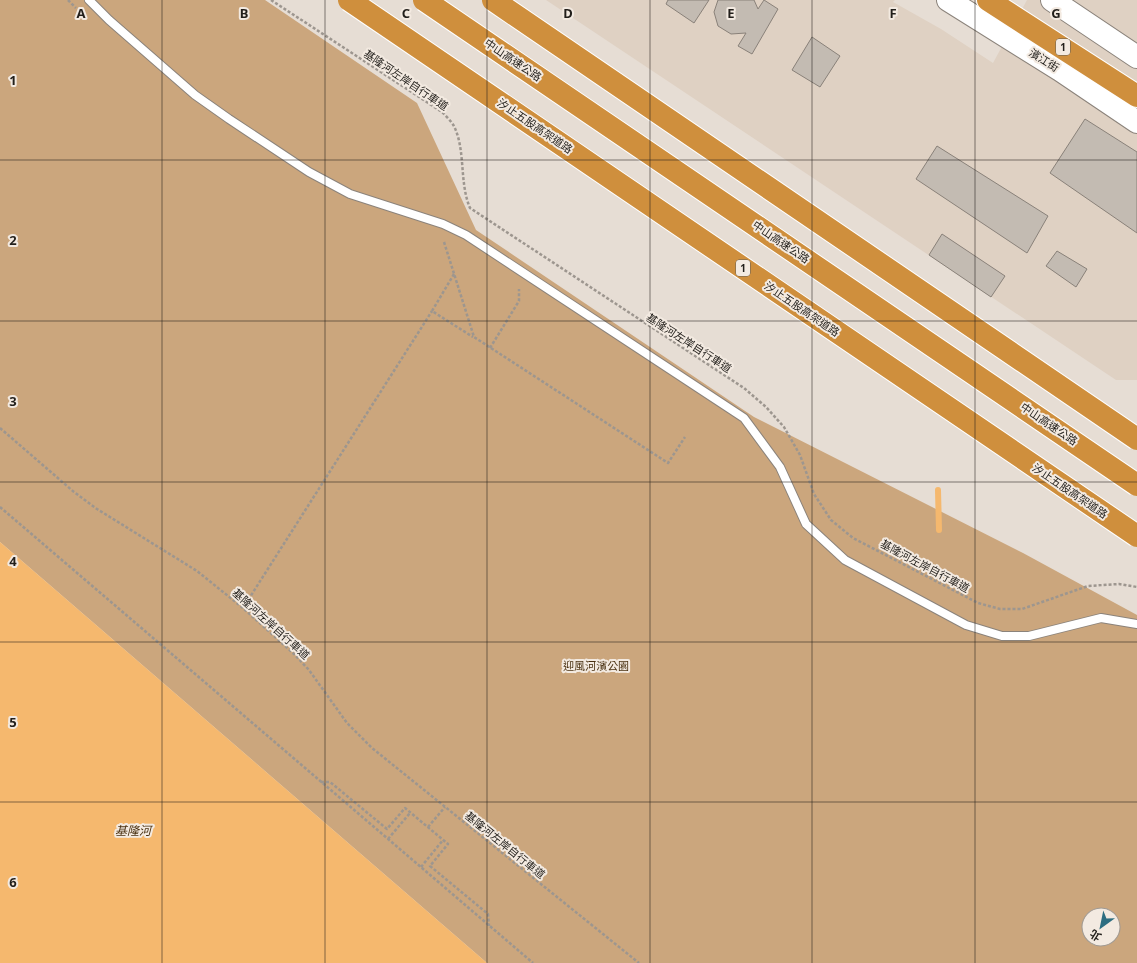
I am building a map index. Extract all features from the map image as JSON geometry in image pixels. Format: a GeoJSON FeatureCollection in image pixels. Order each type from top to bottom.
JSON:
{"type":"FeatureCollection","features":[{"type":"Feature","properties":{"kind":"highway","name":"汐止五股高架道路"},"geometry":{"type":"LineString","coordinates":[[349,0],[1137,536]]}},
{"type":"Feature","properties":{"kind":"highway","name":"中山高速公路"},"geometry":{"type":"LineString","coordinates":[[424,0],[1137,485]]}},
{"type":"Feature","properties":{"kind":"highway"},"geometry":{"type":"LineString","coordinates":[[492,0],[1137,438]]}},
{"type":"Feature","properties":{"kind":"highway","name":"1"},"geometry":{"type":"LineString","coordinates":[[988,0],[1137,96]]}},
{"type":"Feature","properties":{"kind":"main road","name":"濱江街"},"geometry":{"type":"LineString","coordinates":[[948,0],[1060,70],[1137,122]]}},
{"type":"Feature","properties":{"kind":"main road"},"geometry":{"type":"LineString","coordinates":[[1052,0],[1137,57]]}},
{"type":"Feature","properties":{"kind":"lane"},"geometry":{"type":"LineString","coordinates":[[89,0],[109,20],[195,95],[309,172],[350,194],[443,224],[466,235],[744,418],[780,467],[806,524],[845,560],[966,625],[1002,636],[1029,636],[1101,618],[1137,624]]}},
{"type":"Feature","properties":{"kind":"path"},"geometry":{"type":"LineString","coordinates":[[68,0],[77,10]]}},
{"type":"Feature","properties":{"kind":"path","name":"基隆河左岸自行車道"},"geometry":{"type":"LineString","coordinates":[[271,0],[442,112],[453,124],[460,140],[466,199],[470,208],[744,388],[766,407],[788,433],[800,456],[814,494],[831,520],[853,538],[978,603],[1000,609],[1022,608],[1088,586],[1119,584],[1137,587]]}},
{"type":"Feature","properties":{"kind":"path"},"geometry":{"type":"LineString","coordinates":[[440,240],[451,245]]}},
{"type":"Feature","properties":{"kind":"path"},"geometry":{"type":"LineString","coordinates":[[445,242],[474,337]]}},
{"type":"Feature","properties":{"kind":"path"},"geometry":{"type":"LineString","coordinates":[[242,608],[432,311],[454,274]]}},
{"type":"Feature","properties":{"kind":"path"},"geometry":{"type":"LineString","coordinates":[[490,348],[518,301],[520,290],[515,286]]}},
{"type":"Feature","properties":{"kind":"path"},"geometry":{"type":"LineString","coordinates":[[432,311],[668,463],[685,437]]}},
{"type":"Feature","properties":{"kind":"path","name":"基隆河左岸自行車道"},"geometry":{"type":"LineString","coordinates":[[0,428],[74,492],[97,509],[197,571],[242,608],[294,654],[309,670],[347,723],[367,743],[639,963]]}},
{"type":"Feature","properties":{"kind":"path"},"geometry":{"type":"LineString","coordinates":[[0,507],[533,963]]}},
{"type":"Feature","properties":{"kind":"path"},"geometry":{"type":"LineString","coordinates":[[321,782],[330,782],[388,829],[405,808],[448,844],[430,866],[488,914],[489,926]]}},
{"type":"Feature","properties":{"kind":"path"},"geometry":{"type":"LineString","coordinates":[[428,827],[445,807]]}},
{"type":"Feature","properties":{"kind":"path"},"geometry":{"type":"LineString","coordinates":[[388,839],[410,813]]}},
{"type":"Feature","properties":{"kind":"path"},"geometry":{"type":"LineString","coordinates":[[421,867],[443,840]]}},
{"type":"Feature","properties":{"kind":"shaded area"},"geometry":{"type":"Polygon","coordinates":[[[546,0],[895,0],[893,2],[941,29],[993,63],[1027,0],[1137,0],[1137,380],[1116,380],[546,0]]]}},
{"type":"Feature","properties":{"kind":"green space","name":"迎風河濱公園"},"geometry":{"type":"Polygon","coordinates":[[[0,0],[265,0],[417,103],[476,230],[754,417],[1023,553],[1137,615],[1137,963],[487,963],[0,542],[0,0]]]}},
{"type":"Feature","properties":{"kind":"water","name":"基隆河"},"geometry":{"type":"Polygon","coordinates":[[[0,542],[487,963],[0,963],[0,542]]]}},
{"type":"Feature","properties":{"kind":"building"},"geometry":{"type":"Polygon","coordinates":[[[668,0],[709,0],[694,23],[666,4],[668,0]]]}},
{"type":"Feature","properties":{"kind":"building"},"geometry":{"type":"Polygon","coordinates":[[[718,0],[754,0],[758,9],[764,0],[778,9],[752,54],[738,46],[746,33],[731,34],[718,26],[714,12],[718,0]]]}},
{"type":"Feature","properties":{"kind":"building"},"geometry":{"type":"Polygon","coordinates":[[[812,37],[840,56],[820,87],[792,70],[812,37]]]}},
{"type":"Feature","properties":{"kind":"building"},"geometry":{"type":"Polygon","coordinates":[[[1085,119],[1137,152],[1137,233],[1050,173],[1085,119]]]}},
{"type":"Feature","properties":{"kind":"building"},"geometry":{"type":"Polygon","coordinates":[[[937,146],[1048,216],[1027,253],[916,179],[937,146]]]}},
{"type":"Feature","properties":{"kind":"building"},"geometry":{"type":"Polygon","coordinates":[[[942,234],[1005,276],[991,297],[929,255],[942,234]]]}},
{"type":"Feature","properties":{"kind":"building"},"geometry":{"type":"Polygon","coordinates":[[[1057,251],[1087,269],[1076,287],[1046,266],[1057,251]]]}},
{"type":"Feature","properties":{"kind":"waterway"},"geometry":{"type":"LineString","coordinates":[[938,490],[939,530]]}}]}
